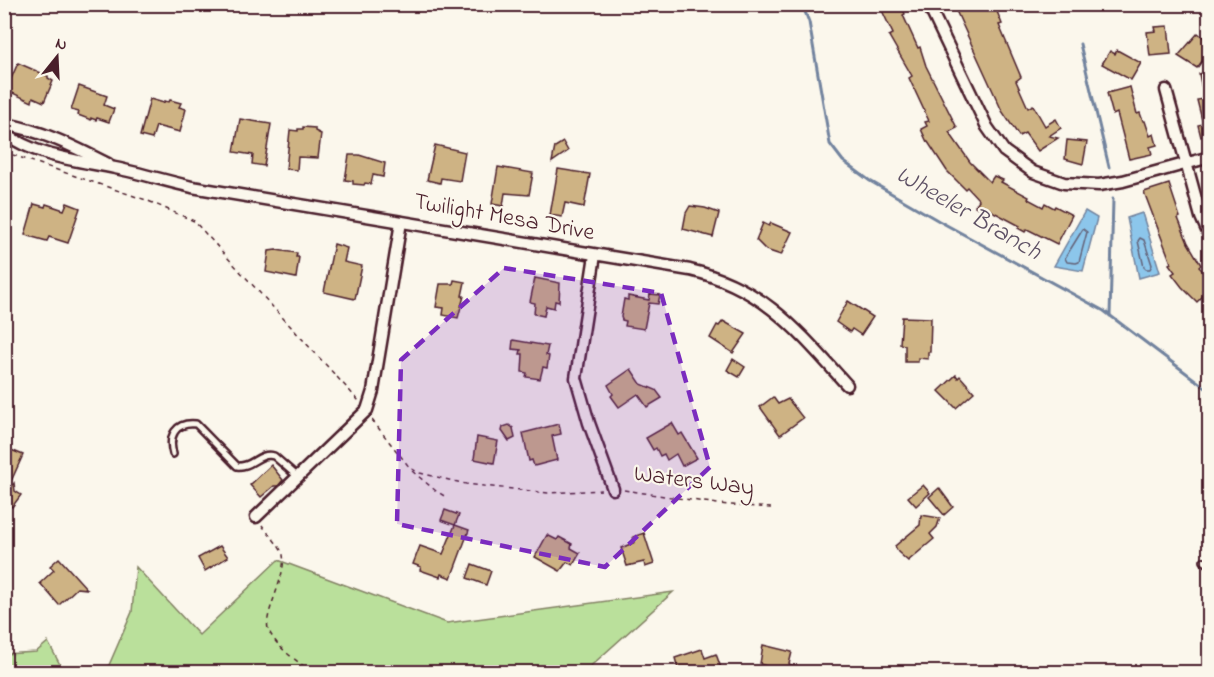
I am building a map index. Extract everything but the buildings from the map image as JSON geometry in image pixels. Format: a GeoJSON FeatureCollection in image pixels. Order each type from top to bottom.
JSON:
{"type":"FeatureCollection","features":[{"type":"Feature","properties":{"kind":"street"},"geometry":{"type":"LineString","coordinates":[[927,4],[987,127],[997,143],[1021,165],[1055,181],[1088,186],[1110,184],[1209,157]]}},
{"type":"Feature","properties":{"kind":"street"},"geometry":{"type":"LineString","coordinates":[[1166,90],[1201,217],[1209,237]]}},
{"type":"Feature","properties":{"kind":"street","name":"Twilight Mesa Drive"},"geometry":{"type":"LineString","coordinates":[[4,124],[22,127],[73,146],[116,168]]}},
{"type":"Feature","properties":{"kind":"street","name":"Twilight Mesa Drive"},"geometry":{"type":"LineString","coordinates":[[4,133],[20,144],[64,160],[116,168],[192,187],[702,273],[730,282],[779,313],[847,385]]}},
{"type":"Feature","properties":{"kind":"street"},"geometry":{"type":"LineString","coordinates":[[256,517],[367,410],[373,391],[401,222]]}},
{"type":"Feature","properties":{"kind":"street"},"geometry":{"type":"LineString","coordinates":[[595,255],[576,378],[589,423],[614,489]]}},
{"type":"Feature","properties":{"kind":"lane"},"geometry":{"type":"LineString","coordinates":[[173,454],[170,442],[176,429],[182,425],[196,424],[237,466],[246,466],[259,457],[270,455],[298,477]]}},
{"type":"Feature","properties":{"kind":"lane"},"geometry":{"type":"LineString","coordinates":[[1204,561],[1209,565]]}},
{"type":"Feature","properties":{"kind":"path"},"geometry":{"type":"LineString","coordinates":[[4,152],[146,200],[194,221],[367,410],[378,430],[410,468],[435,491],[446,497]]}},
{"type":"Feature","properties":{"kind":"path","name":"Waters Way"},"geometry":{"type":"LineString","coordinates":[[410,468],[447,481],[549,493],[614,489],[718,504],[771,508]]}},
{"type":"Feature","properties":{"kind":"path"},"geometry":{"type":"LineString","coordinates":[[256,517],[283,556],[283,571],[267,620],[267,630],[287,654],[312,672]]}},
{"type":"Feature","properties":{"kind":"highlighted area"},"geometry":{"type":"Polygon","coordinates":[[[504,268],[661,293],[710,467],[605,567],[397,524],[401,360],[504,268]]]}},
{"type":"Feature","properties":{"kind":"green space"},"geometry":{"type":"Polygon","coordinates":[[[278,560],[447,623],[673,592],[584,672],[106,672],[132,612],[136,567],[199,635],[278,560]]]}},
{"type":"Feature","properties":{"kind":"green space"},"geometry":{"type":"Polygon","coordinates":[[[48,642],[64,672],[5,672],[5,654],[36,652],[48,642]]]}},
{"type":"Feature","properties":{"kind":"water"},"geometry":{"type":"Polygon","coordinates":[[[1085,211],[1097,218],[1083,271],[1054,266],[1085,211]]]}},
{"type":"Feature","properties":{"kind":"water"},"geometry":{"type":"Polygon","coordinates":[[[1142,213],[1160,272],[1139,278],[1127,218],[1142,213]]]}},
{"type":"Feature","properties":{"kind":"waterway","name":"Wheeler Branch"},"geometry":{"type":"LineString","coordinates":[[802,4],[809,22],[830,144],[843,161],[870,181],[939,221],[1104,311],[1210,391]]}},
{"type":"Feature","properties":{"kind":"waterway"},"geometry":{"type":"LineString","coordinates":[[1080,44],[1109,167]]}},
{"type":"Feature","properties":{"kind":"waterway"},"geometry":{"type":"LineString","coordinates":[[1110,316],[1113,199]]}}]}
